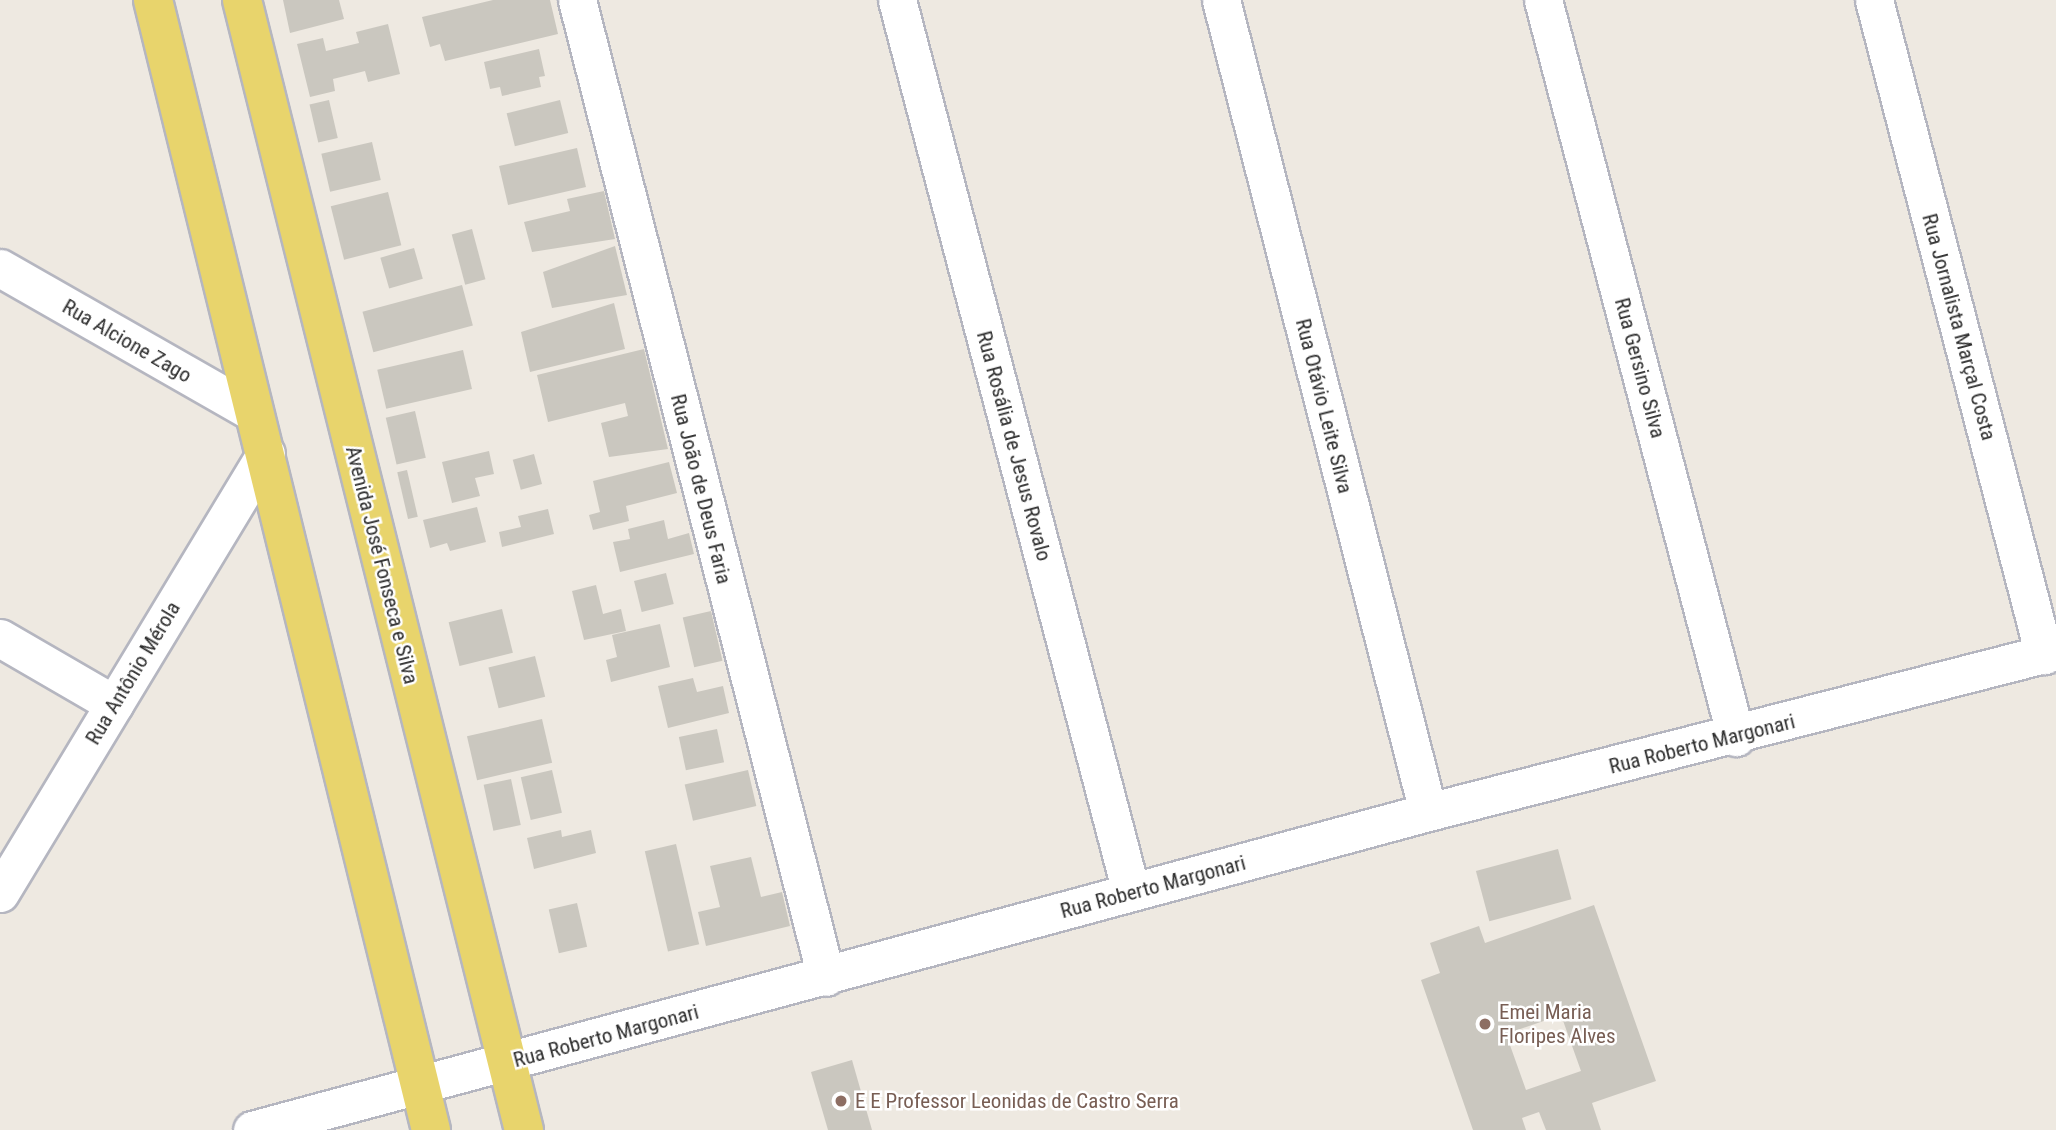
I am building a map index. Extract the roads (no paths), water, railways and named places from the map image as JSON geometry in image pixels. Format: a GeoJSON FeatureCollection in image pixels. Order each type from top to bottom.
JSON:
{"type":"FeatureCollection","features":[{"type":"Feature","properties":{"kind":"main road","name":"Avenida José Fonseca e Silva"},"geometry":{"type":"LineString","coordinates":[[242,0],[524,1130]]}},
{"type":"Feature","properties":{"kind":"main road"},"geometry":{"type":"LineString","coordinates":[[149,3],[266,453],[431,1130]]}},
{"type":"Feature","properties":{"kind":"street","name":"Rua João de Deus Faria"},"geometry":{"type":"LineString","coordinates":[[577,0],[826,977]]}},
{"type":"Feature","properties":{"kind":"street","name":"Rua Rosália de Jesus Rovalo"},"geometry":{"type":"LineString","coordinates":[[897,0],[1131,892]]}},
{"type":"Feature","properties":{"kind":"street","name":"Rua Otávio Leite Silva"},"geometry":{"type":"LineString","coordinates":[[1221,0],[1428,812]]}},
{"type":"Feature","properties":{"kind":"street","name":"Rua Gersino Silva"},"geometry":{"type":"LineString","coordinates":[[1544,0],[1736,737]]}},
{"type":"Feature","properties":{"kind":"street","name":"Rua Jornalista Marçal Costa"},"geometry":{"type":"LineString","coordinates":[[1874,0],[2050,653]]}},
{"type":"Feature","properties":{"kind":"street","name":"Rua Alcione Zago"},"geometry":{"type":"LineString","coordinates":[[0,268],[254,413]]}},
{"type":"Feature","properties":{"kind":"street","name":"Rua Antônio Mérola"},"geometry":{"type":"LineString","coordinates":[[0,893],[266,453]]}},
{"type":"Feature","properties":{"kind":"street"},"geometry":{"type":"LineString","coordinates":[[0,638],[114,704]]}},
{"type":"Feature","properties":{"kind":"street","name":"Rua Roberto Margonari"},"geometry":{"type":"LineString","coordinates":[[252,1130],[826,977],[1428,812],[1736,737],[2050,653]]}},
{"type":"Feature","properties":{"kind":"place","name":"Emei Maria Floripes Alves"},"geometry":{"type":"Point","coordinates":[1485,1024]}},
{"type":"Feature","properties":{"kind":"place","name":"E E Professor Leonidas de Castro Serra"},"geometry":{"type":"Point","coordinates":[841,1101]}}]}
